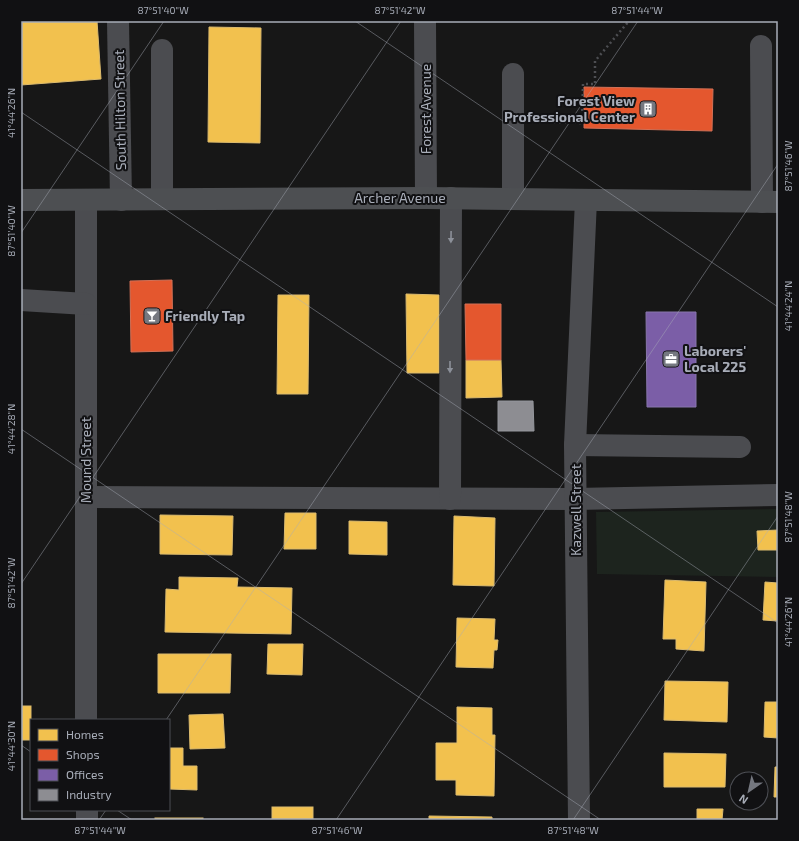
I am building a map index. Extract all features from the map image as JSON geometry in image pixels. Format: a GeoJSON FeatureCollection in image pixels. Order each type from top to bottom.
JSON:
{"type":"FeatureCollection","features":[{"type":"Feature","properties":{"kind":"main road","name":"Archer Avenue"},"geometry":{"type":"LineString","coordinates":[[21,200],[513,198],[770,202]]}},
{"type":"Feature","properties":{"kind":"street","name":"South Hilton Street"},"geometry":{"type":"LineString","coordinates":[[118,21],[121,200]]}},
{"type":"Feature","properties":{"kind":"street","name":"Forest Avenue"},"geometry":{"type":"LineString","coordinates":[[425,21],[426,198]]}},
{"type":"Feature","properties":{"kind":"street"},"geometry":{"type":"LineString","coordinates":[[761,46],[770,202]]}},
{"type":"Feature","properties":{"kind":"street"},"geometry":{"type":"LineString","coordinates":[[162,50],[162,199]]}},
{"type":"Feature","properties":{"kind":"street"},"geometry":{"type":"LineString","coordinates":[[513,74],[513,198]]}},
{"type":"Feature","properties":{"kind":"street"},"geometry":{"type":"LineString","coordinates":[[450,499],[451,198]]}},
{"type":"Feature","properties":{"kind":"street","name":"Mound Street"},"geometry":{"type":"LineString","coordinates":[[86,200],[86,719]]}},
{"type":"Feature","properties":{"kind":"street","name":"Kazwell Street"},"geometry":{"type":"LineString","coordinates":[[579,820],[575,446],[586,200]]}},
{"type":"Feature","properties":{"kind":"street"},"geometry":{"type":"LineString","coordinates":[[21,300],[86,304]]}},
{"type":"Feature","properties":{"kind":"street"},"geometry":{"type":"LineString","coordinates":[[575,446],[740,447]]}},
{"type":"Feature","properties":{"kind":"street"},"geometry":{"type":"LineString","coordinates":[[86,497],[575,499],[778,495]]}},
{"type":"Feature","properties":{"kind":"path"},"geometry":{"type":"LineString","coordinates":[[567,123],[582,123],[583,84],[595,84],[595,61],[629,21]]}},
{"type":"Feature","properties":{"kind":"shaded area"},"geometry":{"type":"Polygon","coordinates":[[[778,509],[778,577],[597,574],[596,512],[778,509]]]}},
{"type":"Feature","properties":{"kind":"building: Homes"},"geometry":{"type":"Polygon","coordinates":[[[21,21],[97,21],[101,79],[21,85],[21,21]]]}},
{"type":"Feature","properties":{"kind":"building: Homes"},"geometry":{"type":"Polygon","coordinates":[[[209,27],[261,28],[260,143],[208,142],[209,27]]]}},
{"type":"Feature","properties":{"kind":"building: Homes"},"geometry":{"type":"Polygon","coordinates":[[[406,294],[439,295],[439,373],[407,373],[406,294]]]}},
{"type":"Feature","properties":{"kind":"building: Homes"},"geometry":{"type":"Polygon","coordinates":[[[278,295],[309,295],[308,394],[277,394],[278,295]]]}},
{"type":"Feature","properties":{"kind":"building: Homes"},"geometry":{"type":"Polygon","coordinates":[[[466,360],[501,360],[502,397],[466,398],[466,360]]]}},
{"type":"Feature","properties":{"kind":"building: Homes"},"geometry":{"type":"Polygon","coordinates":[[[285,513],[316,513],[316,549],[284,549],[285,513]]]}},
{"type":"Feature","properties":{"kind":"building: Homes"},"geometry":{"type":"Polygon","coordinates":[[[160,515],[233,516],[232,555],[160,554],[160,515]]]}},
{"type":"Feature","properties":{"kind":"building: Homes"},"geometry":{"type":"Polygon","coordinates":[[[454,516],[495,518],[494,586],[453,585],[454,516]]]}},
{"type":"Feature","properties":{"kind":"building: Homes"},"geometry":{"type":"Polygon","coordinates":[[[349,521],[387,522],[387,555],[349,554],[349,521]]]}},
{"type":"Feature","properties":{"kind":"building: Homes"},"geometry":{"type":"Polygon","coordinates":[[[778,530],[778,550],[758,550],[757,531],[778,530]]]}},
{"type":"Feature","properties":{"kind":"building: Homes"},"geometry":{"type":"Polygon","coordinates":[[[179,577],[238,578],[237,587],[292,588],[291,634],[165,632],[166,589],[179,590],[179,577]]]}},
{"type":"Feature","properties":{"kind":"building: Homes"},"geometry":{"type":"Polygon","coordinates":[[[665,580],[706,582],[704,651],[676,649],[676,639],[663,639],[665,580]]]}},
{"type":"Feature","properties":{"kind":"building: Homes"},"geometry":{"type":"Polygon","coordinates":[[[765,582],[778,583],[778,621],[763,620],[765,582]]]}},
{"type":"Feature","properties":{"kind":"building: Homes"},"geometry":{"type":"Polygon","coordinates":[[[457,618],[495,619],[494,640],[498,640],[497,650],[494,650],[493,668],[456,667],[457,618]]]}},
{"type":"Feature","properties":{"kind":"building: Homes"},"geometry":{"type":"Polygon","coordinates":[[[268,644],[303,644],[302,675],[267,674],[268,644]]]}},
{"type":"Feature","properties":{"kind":"building: Homes"},"geometry":{"type":"Polygon","coordinates":[[[158,654],[231,654],[230,693],[158,693],[158,654]]]}},
{"type":"Feature","properties":{"kind":"building: Homes"},"geometry":{"type":"Polygon","coordinates":[[[665,681],[728,682],[727,722],[664,720],[665,681]]]}},
{"type":"Feature","properties":{"kind":"building: Homes"},"geometry":{"type":"Polygon","coordinates":[[[765,702],[778,702],[778,738],[764,737],[765,702]]]}},
{"type":"Feature","properties":{"kind":"building: Homes"},"geometry":{"type":"Polygon","coordinates":[[[21,706],[31,706],[30,740],[21,740],[21,706]]]}},
{"type":"Feature","properties":{"kind":"building: Homes"},"geometry":{"type":"Polygon","coordinates":[[[457,707],[492,708],[492,735],[495,735],[494,796],[456,795],[456,780],[436,780],[436,743],[457,743],[457,707]]]}},
{"type":"Feature","properties":{"kind":"building: Homes"},"geometry":{"type":"Polygon","coordinates":[[[223,714],[225,748],[190,749],[189,715],[223,714]]]}},
{"type":"Feature","properties":{"kind":"building: Homes"},"geometry":{"type":"Polygon","coordinates":[[[170,748],[183,748],[183,766],[197,766],[197,790],[170,789],[170,748]]]}},
{"type":"Feature","properties":{"kind":"building: Homes"},"geometry":{"type":"Polygon","coordinates":[[[664,753],[726,754],[725,787],[664,787],[664,753]]]}},
{"type":"Feature","properties":{"kind":"building: Homes"},"geometry":{"type":"Polygon","coordinates":[[[775,767],[778,767],[778,797],[774,797],[775,767]]]}},
{"type":"Feature","properties":{"kind":"building: Homes"},"geometry":{"type":"Polygon","coordinates":[[[272,807],[313,807],[313,820],[272,820],[272,807]]]}},
{"type":"Feature","properties":{"kind":"building: Homes"},"geometry":{"type":"Polygon","coordinates":[[[697,809],[723,809],[722,820],[697,820],[697,809]]]}},
{"type":"Feature","properties":{"kind":"building: Homes"},"geometry":{"type":"Polygon","coordinates":[[[429,816],[492,817],[492,820],[429,820],[429,816]]]}},
{"type":"Feature","properties":{"kind":"building: Homes"},"geometry":{"type":"Polygon","coordinates":[[[155,818],[203,818],[203,820],[155,820],[155,818]]]}},
{"type":"Feature","properties":{"kind":"building: Shops","name":"Forest View Professional Center"},"geometry":{"type":"Polygon","coordinates":[[[584,87],[713,89],[712,131],[584,128],[584,87]]]}},
{"type":"Feature","properties":{"kind":"building: Shops","name":"Friendly Tap"},"geometry":{"type":"Polygon","coordinates":[[[172,280],[173,351],[131,352],[130,281],[172,280]]]}},
{"type":"Feature","properties":{"kind":"building: Shops"},"geometry":{"type":"Polygon","coordinates":[[[465,304],[501,304],[501,360],[466,360],[465,304]]]}},
{"type":"Feature","properties":{"kind":"building: Offices","name":"Laborers' Local 225"},"geometry":{"type":"Polygon","coordinates":[[[646,312],[696,312],[696,407],[647,407],[646,312]]]}},
{"type":"Feature","properties":{"kind":"building: Industry"},"geometry":{"type":"Polygon","coordinates":[[[498,401],[533,401],[534,431],[498,431],[498,401]]]}},
{"type":"Feature","properties":{"kind":"place","name":"Forest View Professional Center"},"geometry":{"type":"Point","coordinates":[648,109]}},
{"type":"Feature","properties":{"kind":"place","name":"Friendly Tap"},"geometry":{"type":"Point","coordinates":[152,316]}},
{"type":"Feature","properties":{"kind":"place","name":"Laborers' Local 225"},"geometry":{"type":"Point","coordinates":[671,359]}}]}
